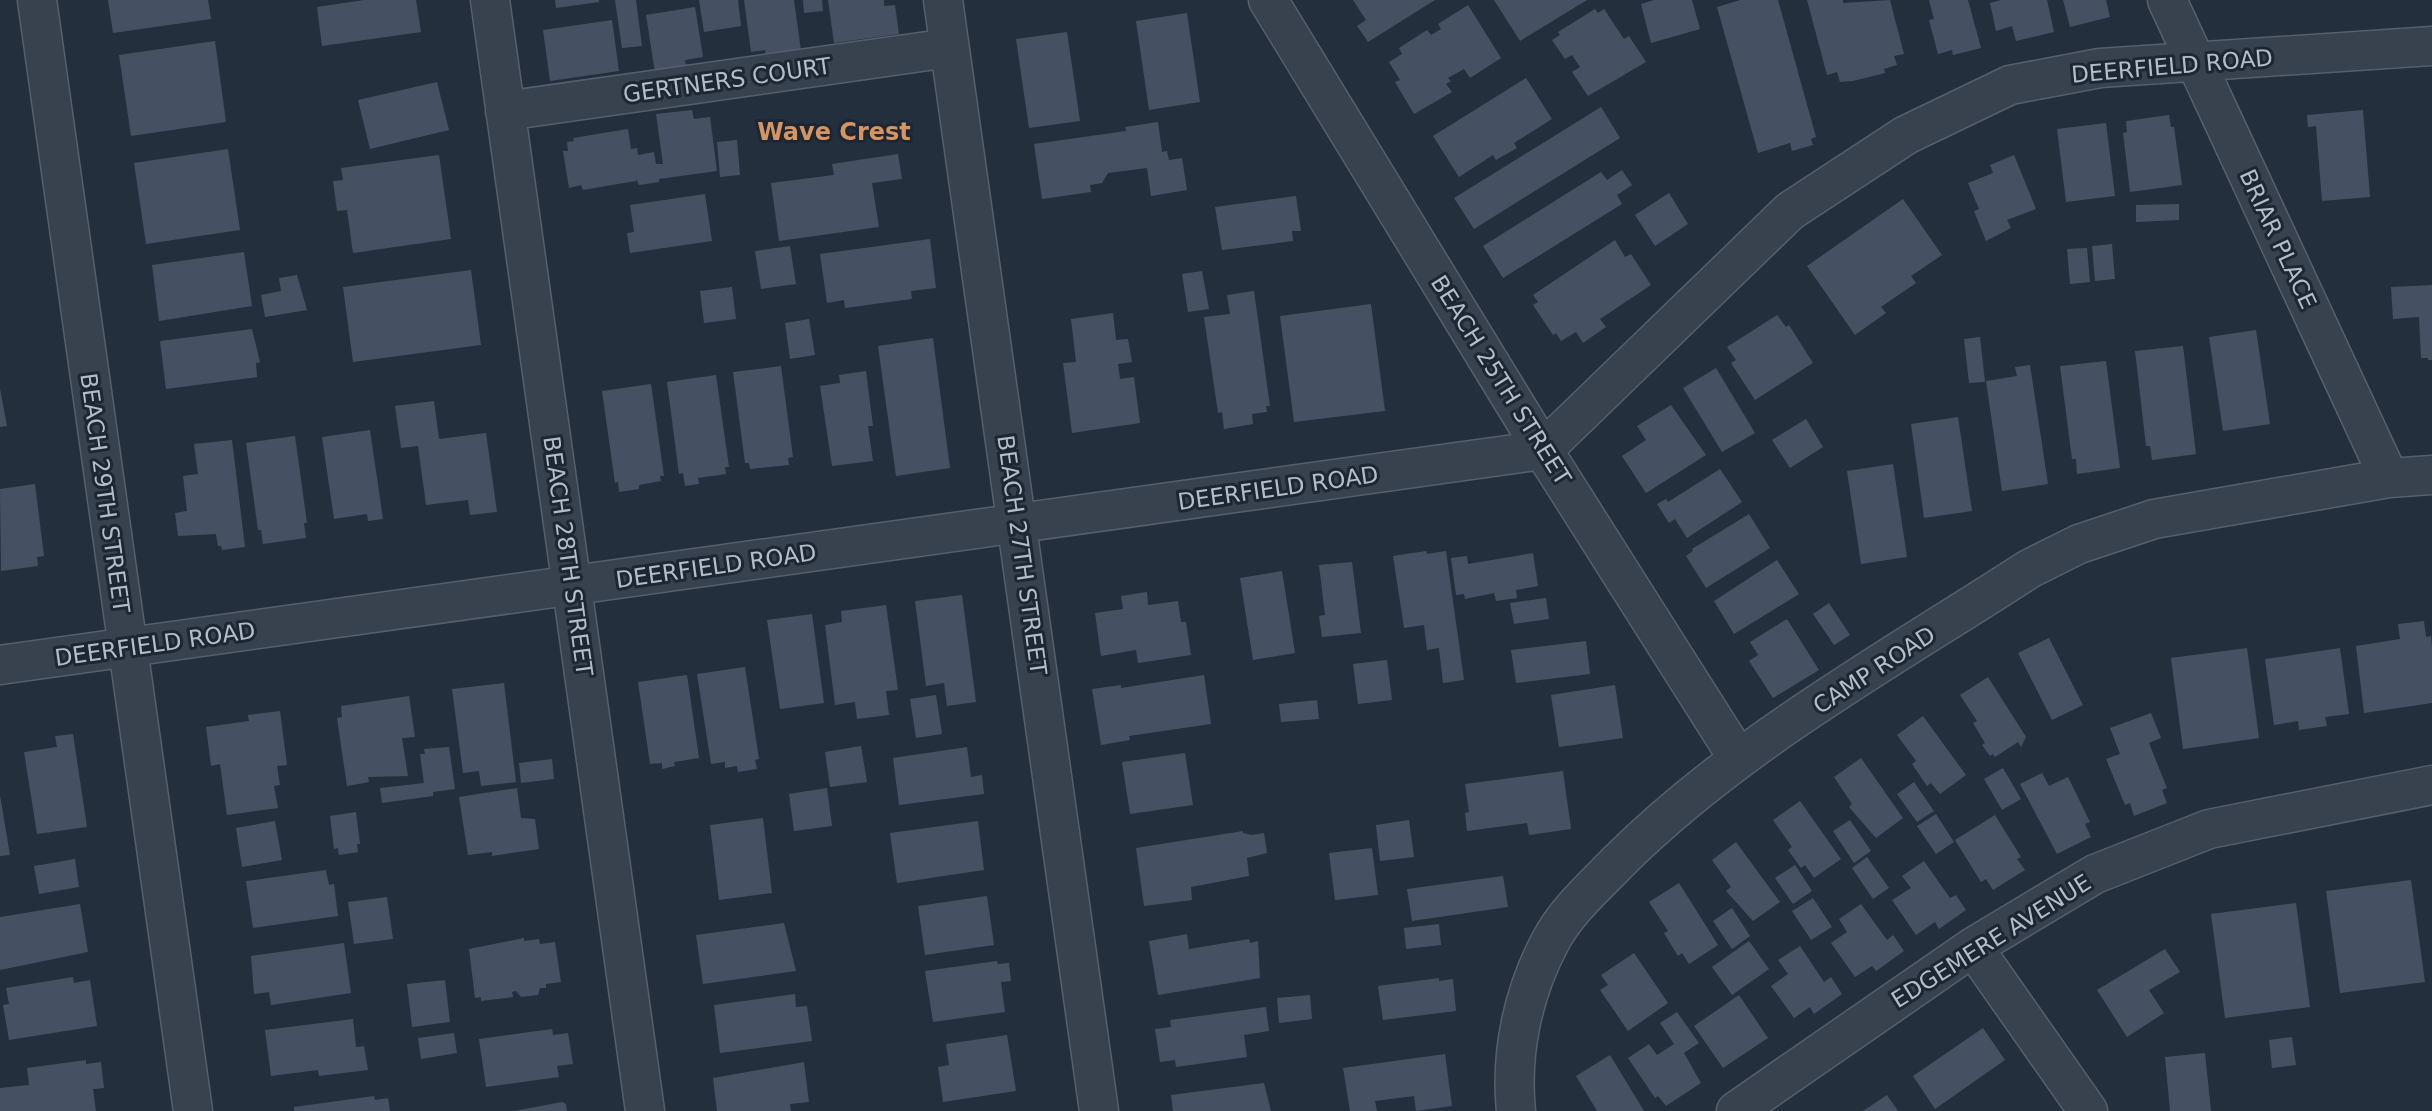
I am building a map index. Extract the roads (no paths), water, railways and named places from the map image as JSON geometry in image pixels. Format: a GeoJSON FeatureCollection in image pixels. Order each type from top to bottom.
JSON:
{"type":"FeatureCollection","features":[{"type":"Feature","properties":{"kind":"street","name":"BEACH 29TH STREET"},"geometry":{"type":"LineString","coordinates":[[37,0],[193,1111]]}},
{"type":"Feature","properties":{"kind":"street","name":"BEACH 28TH STREET"},"geometry":{"type":"LineString","coordinates":[[490,0],[645,1111]]}},
{"type":"Feature","properties":{"kind":"street","name":"BEACH 27TH STREET"},"geometry":{"type":"LineString","coordinates":[[943,0],[1099,1111]]}},
{"type":"Feature","properties":{"kind":"street","name":"BEACH 25TH STREET"},"geometry":{"type":"LineString","coordinates":[[1268,0],[1543,450],[1738,758]]}},
{"type":"Feature","properties":{"kind":"street","name":"BRIAR PLACE"},"geometry":{"type":"LineString","coordinates":[[2167,0],[2389,478]]}},
{"type":"Feature","properties":{"kind":"street","name":"DEERFIELD ROAD"},"geometry":{"type":"LineString","coordinates":[[0,665],[1543,450],[1790,211],[1906,135],[2010,85],[2100,68],[2432,46]]}},
{"type":"Feature","properties":{"kind":"street","name":"GERTNERS COURT"},"geometry":{"type":"LineString","coordinates":[[505,111],[949,48]]}},
{"type":"Feature","properties":{"kind":"street","name":"CAMP ROAD"},"geometry":{"type":"LineString","coordinates":[[1517,1109],[1518,1028],[1531,984],[1551,939],[1582,899],[1666,815],[1738,758],[2029,569],[2079,544],[2154,519],[2389,478],[2432,475]]}},
{"type":"Feature","properties":{"kind":"street","name":"EDGEMERE AVENUE"},"geometry":{"type":"LineString","coordinates":[[1736,1111],[1973,947],[2095,874],[2209,829],[2432,785]]}},
{"type":"Feature","properties":{"kind":"street"},"geometry":{"type":"LineString","coordinates":[[1973,947],[2088,1111]]}},
{"type":"Feature","properties":{"kind":"district","name":"Wave Crest"},"geometry":{"type":"Point","coordinates":[834,132]}}]}
